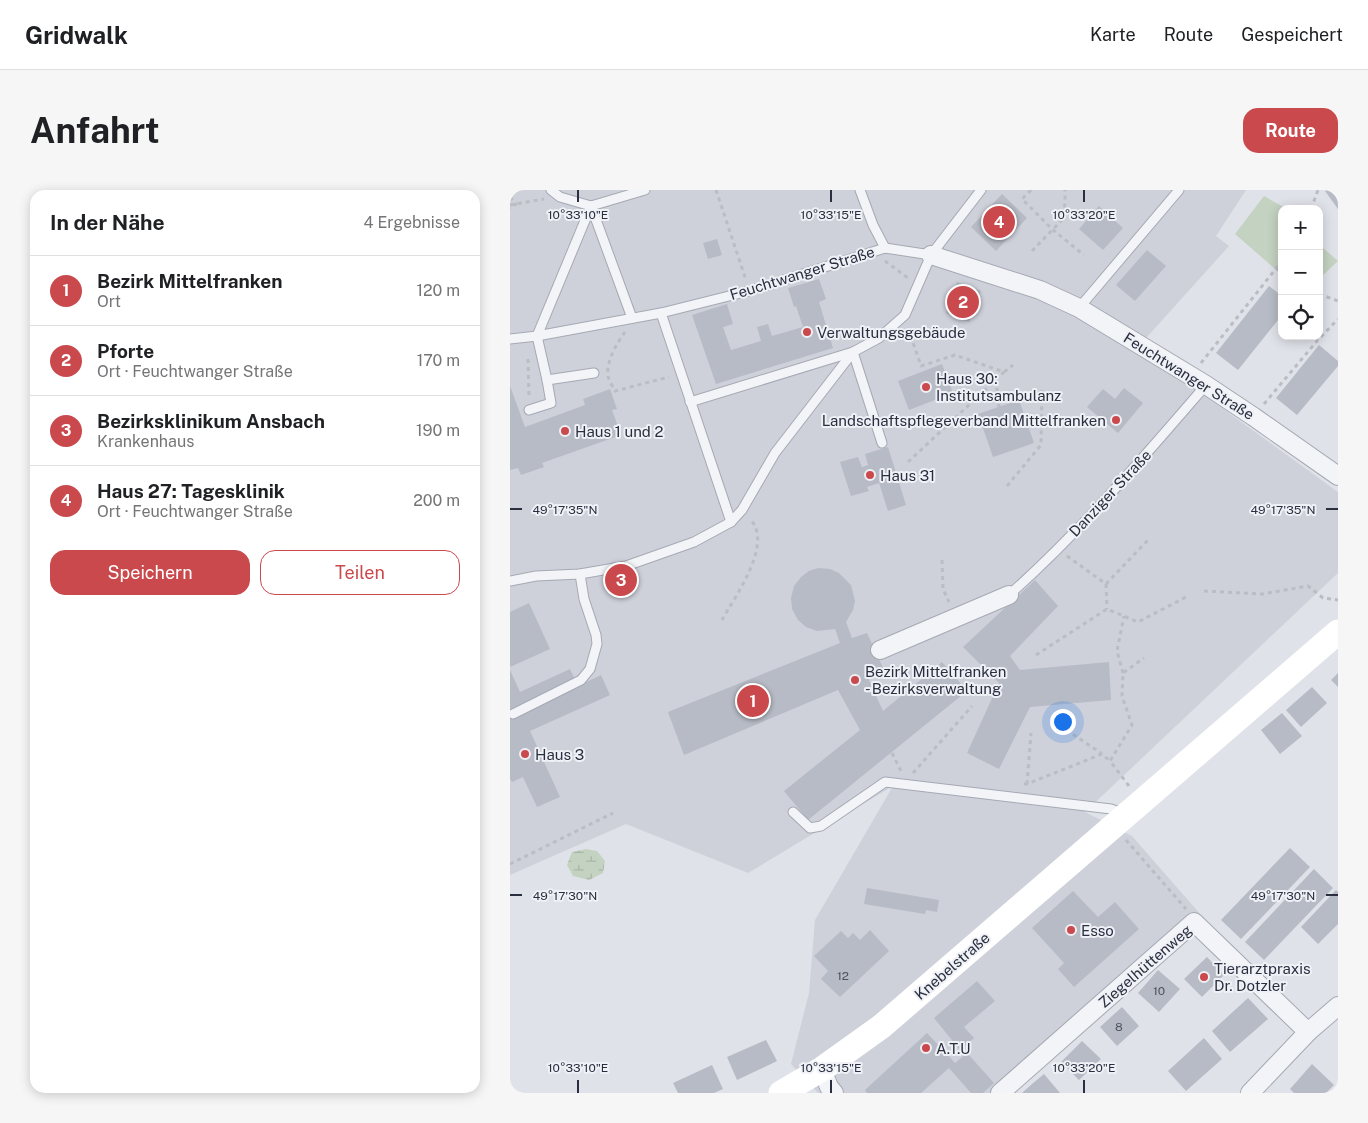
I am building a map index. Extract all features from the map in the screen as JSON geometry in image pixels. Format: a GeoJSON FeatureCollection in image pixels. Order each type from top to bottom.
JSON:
{"type":"FeatureCollection","features":[{"type":"Feature","properties":{"kind":"main road"},"geometry":{"type":"LineString","coordinates":[[1128,814],[1338,632]]}},
{"type":"Feature","properties":{"kind":"main road","name":"Knebelstraße"},"geometry":{"type":"LineString","coordinates":[[781,1093],[822,1070],[882,1026],[1128,814]]}},
{"type":"Feature","properties":{"kind":"street","name":"Feuchtwanger Straße"},"geometry":{"type":"LineString","coordinates":[[931,255],[1040,290],[1079,308],[1254,416],[1338,476]]}},
{"type":"Feature","properties":{"kind":"street"},"geometry":{"type":"LineString","coordinates":[[880,650],[1009,595]]}},
{"type":"Feature","properties":{"kind":"street","name":"Ziegelhüttenweg"},"geometry":{"type":"LineString","coordinates":[[1000,1093],[1194,922],[1308,1032]]}},
{"type":"Feature","properties":{"kind":"street"},"geometry":{"type":"LineString","coordinates":[[1250,1093],[1308,1032],[1338,1006]]}},
{"type":"Feature","properties":{"kind":"street"},"geometry":{"type":"LineString","coordinates":[[822,1070],[829,1087],[834,1093]]}},
{"type":"Feature","properties":{"kind":"lane"},"geometry":{"type":"LineString","coordinates":[[551,190],[560,197],[591,206],[645,190]]}},
{"type":"Feature","properties":{"kind":"lane"},"geometry":{"type":"LineString","coordinates":[[860,190],[873,225],[885,248]]}},
{"type":"Feature","properties":{"kind":"lane"},"geometry":{"type":"LineString","coordinates":[[690,402],[853,352],[879,338],[904,315],[931,255],[981,190]]}},
{"type":"Feature","properties":{"kind":"lane"},"geometry":{"type":"LineString","coordinates":[[1079,308],[1179,190]]}},
{"type":"Feature","properties":{"kind":"lane"},"geometry":{"type":"LineString","coordinates":[[591,206],[629,318]]}},
{"type":"Feature","properties":{"kind":"lane"},"geometry":{"type":"LineString","coordinates":[[529,410],[551,403],[537,336],[591,206]]}},
{"type":"Feature","properties":{"kind":"lane","name":"Feuchtwanger Straße"},"geometry":{"type":"LineString","coordinates":[[510,339],[537,336],[661,313],[749,290],[885,248],[931,255]]}},
{"type":"Feature","properties":{"kind":"lane"},"geometry":{"type":"LineString","coordinates":[[661,313],[731,522]]}},
{"type":"Feature","properties":{"kind":"lane"},"geometry":{"type":"LineString","coordinates":[[853,352],[882,443]]}},
{"type":"Feature","properties":{"kind":"lane"},"geometry":{"type":"LineString","coordinates":[[510,581],[536,576],[580,574],[626,566],[694,542],[731,522],[742,510],[775,453],[853,352]]}},
{"type":"Feature","properties":{"kind":"lane"},"geometry":{"type":"LineString","coordinates":[[547,380],[594,373]]}},
{"type":"Feature","properties":{"kind":"lane","name":"Danziger Straße"},"geometry":{"type":"LineString","coordinates":[[1009,595],[1058,550],[1110,496],[1199,381]]}},
{"type":"Feature","properties":{"kind":"lane"},"geometry":{"type":"LineString","coordinates":[[513,714],[581,680],[590,669],[597,644],[596,635],[584,599],[580,574]]}},
{"type":"Feature","properties":{"kind":"lane"},"geometry":{"type":"LineString","coordinates":[[793,812],[810,828],[821,826],[885,782],[1111,809],[1128,814]]}},
{"type":"Feature","properties":{"kind":"path"},"geometry":{"type":"LineString","coordinates":[[716,190],[749,290]]}},
{"type":"Feature","properties":{"kind":"path"},"geometry":{"type":"LineString","coordinates":[[1031,190],[1022,199],[1053,230],[1084,255]]}},
{"type":"Feature","properties":{"kind":"path"},"geometry":{"type":"LineString","coordinates":[[1032,251],[1062,220],[1065,190]]}},
{"type":"Feature","properties":{"kind":"path"},"geometry":{"type":"LineString","coordinates":[[1312,205],[1318,190]]}},
{"type":"Feature","properties":{"kind":"path"},"geometry":{"type":"LineString","coordinates":[[510,197],[516,204]]}},
{"type":"Feature","properties":{"kind":"path"},"geometry":{"type":"LineString","coordinates":[[510,206],[560,197]]}},
{"type":"Feature","properties":{"kind":"path"},"geometry":{"type":"LineString","coordinates":[[872,252],[918,285]]}},
{"type":"Feature","properties":{"kind":"path"},"geometry":{"type":"LineString","coordinates":[[1199,381],[1278,265]]}},
{"type":"Feature","properties":{"kind":"path"},"geometry":{"type":"LineString","coordinates":[[1322,295],[1338,301]]}},
{"type":"Feature","properties":{"kind":"path"},"geometry":{"type":"LineString","coordinates":[[904,315],[920,366],[954,355],[1004,372]]}},
{"type":"Feature","properties":{"kind":"path"},"geometry":{"type":"LineString","coordinates":[[629,318],[627,329],[617,344],[609,363],[608,376],[615,391],[681,373]]}},
{"type":"Feature","properties":{"kind":"path"},"geometry":{"type":"LineString","coordinates":[[1254,416],[1338,319]]}},
{"type":"Feature","properties":{"kind":"path"},"geometry":{"type":"LineString","coordinates":[[528,357],[529,410]]}},
{"type":"Feature","properties":{"kind":"path"},"geometry":{"type":"LineString","coordinates":[[908,462],[1013,365]]}},
{"type":"Feature","properties":{"kind":"path"},"geometry":{"type":"LineString","coordinates":[[996,380],[1000,407]]}},
{"type":"Feature","properties":{"kind":"path"},"geometry":{"type":"LineString","coordinates":[[1008,486],[1041,446],[1042,389]]}},
{"type":"Feature","properties":{"kind":"path"},"geometry":{"type":"LineString","coordinates":[[722,620],[756,558],[758,533],[754,522],[742,510]]}},
{"type":"Feature","properties":{"kind":"path"},"geometry":{"type":"LineString","coordinates":[[1107,609],[1106,584],[1148,540]]}},
{"type":"Feature","properties":{"kind":"path"},"geometry":{"type":"LineString","coordinates":[[1058,550],[1106,584]]}},
{"type":"Feature","properties":{"kind":"path"},"geometry":{"type":"LineString","coordinates":[[942,560],[942,589],[957,617]]}},
{"type":"Feature","properties":{"kind":"path"},"geometry":{"type":"LineString","coordinates":[[1204,591],[1262,594],[1308,586],[1323,598],[1338,600]]}},
{"type":"Feature","properties":{"kind":"path"},"geometry":{"type":"LineString","coordinates":[[1107,609],[1138,622],[1188,596]]}},
{"type":"Feature","properties":{"kind":"path"},"geometry":{"type":"LineString","coordinates":[[1036,654],[1107,609]]}},
{"type":"Feature","properties":{"kind":"path"},"geometry":{"type":"LineString","coordinates":[[1110,761],[1132,726],[1122,696],[1123,673],[1117,651],[1124,616]]}},
{"type":"Feature","properties":{"kind":"path"},"geometry":{"type":"LineString","coordinates":[[1123,673],[1144,658]]}},
{"type":"Feature","properties":{"kind":"path"},"geometry":{"type":"LineString","coordinates":[[892,753],[906,780],[972,706]]}},
{"type":"Feature","properties":{"kind":"path"},"geometry":{"type":"LineString","coordinates":[[1053,721],[1110,761],[1128,814],[1194,922]]}},
{"type":"Feature","properties":{"kind":"path"},"geometry":{"type":"LineString","coordinates":[[1027,784],[1032,733]]}},
{"type":"Feature","properties":{"kind":"path"},"geometry":{"type":"LineString","coordinates":[[1018,784],[1027,784],[1102,754]]}},
{"type":"Feature","properties":{"kind":"path"},"geometry":{"type":"LineString","coordinates":[[510,864],[613,812]]}},
{"type":"Feature","properties":{"kind":"shaded area"},"geometry":{"type":"Polygon","coordinates":[[[510,190],[1246,190],[1216,236],[1229,246],[1138,347],[1338,492],[1338,573],[1085,812],[1132,836],[1208,923],[1010,1093],[818,1093],[791,1064],[809,993],[815,920],[893,786],[748,873],[626,824],[510,875],[510,190]]]}},
{"type":"Feature","properties":{"kind":"green space"},"geometry":{"type":"Polygon","coordinates":[[[1264,196],[1280,205],[1278,205],[1278,272],[1235,234],[1264,196]]]}},
{"type":"Feature","properties":{"kind":"green space"},"geometry":{"type":"Polygon","coordinates":[[[1323,248],[1338,261],[1323,275],[1323,248]]]}},
{"type":"Feature","properties":{"kind":"green space"},"geometry":{"type":"Polygon","coordinates":[[[586,849],[597,851],[605,861],[603,873],[589,880],[573,876],[567,865],[572,852],[586,849]]]}},
{"type":"Feature","properties":{"kind":"building"},"geometry":{"type":"Polygon","coordinates":[[[1338,190],[1338,209],[1325,191],[1338,190]]]}},
{"type":"Feature","properties":{"kind":"building"},"geometry":{"type":"Polygon","coordinates":[[[1002,194],[1027,218],[996,251],[971,227],[1002,194]]]}},
{"type":"Feature","properties":{"kind":"building"},"geometry":{"type":"Polygon","coordinates":[[[1099,206],[1123,228],[1103,250],[1079,229],[1099,206]]]}},
{"type":"Feature","properties":{"kind":"building"},"geometry":{"type":"Polygon","coordinates":[[[717,239],[722,255],[708,259],[703,243],[717,239]]]}},
{"type":"Feature","properties":{"kind":"building"},"geometry":{"type":"Polygon","coordinates":[[[1147,250],[1166,266],[1135,301],[1116,285],[1147,250]]]}},
{"type":"Feature","properties":{"kind":"building","name":"Verwaltungsgebäude"},"geometry":{"type":"Polygon","coordinates":[[[819,279],[826,299],[819,302],[833,348],[716,384],[692,315],[727,304],[733,324],[723,327],[731,350],[761,341],[757,327],[768,324],[772,336],[803,327],[788,288],[819,279]]]}},
{"type":"Feature","properties":{"kind":"building"},"geometry":{"type":"Polygon","coordinates":[[[957,282],[981,291],[969,322],[946,313],[957,282]]]}},
{"type":"Feature","properties":{"kind":"building"},"geometry":{"type":"Polygon","coordinates":[[[1269,286],[1278,293],[1278,320],[1238,370],[1216,353],[1269,286]]]}},
{"type":"Feature","properties":{"kind":"building"},"geometry":{"type":"Polygon","coordinates":[[[1319,345],[1338,361],[1338,366],[1297,415],[1276,398],[1319,345]]]}},
{"type":"Feature","properties":{"kind":"building","name":"Haus 30: Institutsambulanz"},"geometry":{"type":"Polygon","coordinates":[[[942,364],[953,393],[909,410],[898,381],[942,364]]]}},
{"type":"Feature","properties":{"kind":"building","name":"Haus 1 und 2"},"geometry":{"type":"Polygon","coordinates":[[[510,386],[525,427],[585,405],[583,399],[610,389],[617,409],[612,410],[621,435],[542,463],[544,467],[521,475],[518,468],[510,470],[510,386]]]}},
{"type":"Feature","properties":{"kind":"building","name":"Landschaftspflegeverband Mittelfranken"},"geometry":{"type":"Polygon","coordinates":[[[1124,388],[1143,403],[1118,433],[1087,407],[1103,389],[1115,399],[1124,388]]]}},
{"type":"Feature","properties":{"kind":"building"},"geometry":{"type":"Polygon","coordinates":[[[1019,400],[1034,443],[993,457],[978,414],[1019,400]]]}},
{"type":"Feature","properties":{"kind":"building","name":"Haus 31"},"geometry":{"type":"Polygon","coordinates":[[[888,447],[906,505],[888,511],[879,483],[867,487],[869,491],[851,496],[840,462],[858,457],[862,467],[868,465],[865,454],[888,447]]]}},
{"type":"Feature","properties":{"kind":"building"},"geometry":{"type":"Polygon","coordinates":[[[818,568],[830,569],[839,573],[851,585],[855,601],[853,610],[846,622],[852,638],[867,633],[884,670],[868,678],[883,711],[942,662],[967,691],[808,820],[784,791],[860,730],[838,690],[684,755],[668,712],[840,643],[835,629],[817,631],[806,627],[798,620],[792,609],[791,598],[794,586],[809,571],[818,568]]]}},
{"type":"Feature","properties":{"kind":"building"},"geometry":{"type":"Polygon","coordinates":[[[1035,580],[1058,606],[1010,656],[1020,670],[1109,662],[1111,700],[1030,707],[999,769],[967,753],[999,683],[963,647],[1035,580]]]}},
{"type":"Feature","properties":{"kind":"building"},"geometry":{"type":"Polygon","coordinates":[[[529,603],[550,649],[510,667],[510,612],[529,603]]]}},
{"type":"Feature","properties":{"kind":"building","name":"Haus 3"},"geometry":{"type":"Polygon","coordinates":[[[570,669],[578,686],[601,675],[610,695],[530,731],[560,797],[537,807],[523,777],[512,782],[510,779],[510,670],[520,692],[570,669]]]}},
{"type":"Feature","properties":{"kind":"building"},"geometry":{"type":"Polygon","coordinates":[[[1338,673],[1338,687],[1331,680],[1338,673]]]}},
{"type":"Feature","properties":{"kind":"building"},"geometry":{"type":"Polygon","coordinates":[[[1312,687],[1327,703],[1301,727],[1286,710],[1312,687]]]}},
{"type":"Feature","properties":{"kind":"building"},"geometry":{"type":"Polygon","coordinates":[[[1282,713],[1302,736],[1280,754],[1261,730],[1282,713]]]}},
{"type":"Feature","properties":{"kind":"building"},"geometry":{"type":"Polygon","coordinates":[[[1290,848],[1310,867],[1241,939],[1221,920],[1290,848]]]}},
{"type":"Feature","properties":{"kind":"building"},"geometry":{"type":"Polygon","coordinates":[[[1314,869],[1333,888],[1264,960],[1245,942],[1314,869]]]}},
{"type":"Feature","properties":{"kind":"building"},"geometry":{"type":"Polygon","coordinates":[[[867,888],[939,900],[937,912],[926,910],[925,914],[864,904],[867,888]]]}},
{"type":"Feature","properties":{"kind":"building"},"geometry":{"type":"Polygon","coordinates":[[[1336,890],[1338,892],[1338,924],[1318,944],[1301,927],[1336,890]]]}},
{"type":"Feature","properties":{"kind":"building"},"geometry":{"type":"Polygon","coordinates":[[[1073,891],[1098,917],[1115,902],[1139,929],[1074,987],[1058,969],[1064,963],[1032,928],[1073,891]]]}},
{"type":"Feature","properties":{"kind":"building"},"geometry":{"type":"Polygon","coordinates":[[[870,930],[889,951],[840,997],[821,979],[828,971],[814,956],[841,931],[848,938],[853,933],[860,940],[870,930]]]}},
{"type":"Feature","properties":{"kind":"building","name":"Tierarztpraxis Dr. Dotzler"},"geometry":{"type":"Polygon","coordinates":[[[1207,957],[1224,975],[1202,997],[1184,979],[1207,957]]]}},
{"type":"Feature","properties":{"kind":"building"},"geometry":{"type":"Polygon","coordinates":[[[1158,970],[1180,989],[1159,1012],[1138,993],[1158,970]]]}},
{"type":"Feature","properties":{"kind":"building"},"geometry":{"type":"Polygon","coordinates":[[[977,981],[995,1001],[964,1027],[974,1038],[960,1050],[934,1018],[977,981]]]}},
{"type":"Feature","properties":{"kind":"building"},"geometry":{"type":"Polygon","coordinates":[[[1248,998],[1268,1019],[1230,1052],[1212,1031],[1248,998]]]}},
{"type":"Feature","properties":{"kind":"building"},"geometry":{"type":"Polygon","coordinates":[[[1122,1007],[1139,1026],[1117,1046],[1100,1027],[1122,1007]]]}},
{"type":"Feature","properties":{"kind":"building","name":"A.T.U"},"geometry":{"type":"Polygon","coordinates":[[[927,1033],[955,1063],[967,1053],[994,1083],[983,1093],[971,1093],[949,1068],[921,1093],[867,1093],[865,1090],[927,1033]]]}},
{"type":"Feature","properties":{"kind":"building"},"geometry":{"type":"Polygon","coordinates":[[[1204,1038],[1222,1059],[1186,1091],[1168,1071],[1204,1038]]]}},
{"type":"Feature","properties":{"kind":"building"},"geometry":{"type":"Polygon","coordinates":[[[766,1040],[777,1061],[737,1080],[727,1057],[766,1040]]]}},
{"type":"Feature","properties":{"kind":"building"},"geometry":{"type":"Polygon","coordinates":[[[1082,1041],[1101,1059],[1079,1080],[1061,1062],[1082,1041]]]}},
{"type":"Feature","properties":{"kind":"building"},"geometry":{"type":"Polygon","coordinates":[[[1312,1064],[1334,1085],[1326,1093],[1294,1093],[1290,1089],[1312,1064]]]}},
{"type":"Feature","properties":{"kind":"building"},"geometry":{"type":"Polygon","coordinates":[[[712,1065],[723,1089],[714,1093],[678,1093],[673,1083],[712,1065]]]}},
{"type":"Feature","properties":{"kind":"building"},"geometry":{"type":"Polygon","coordinates":[[[1044,1074],[1060,1093],[1022,1093],[1032,1084],[1044,1074]]]}},
{"type":"Feature","properties":{"kind":"place","name":"Haus 27: Tagesklinik"},"geometry":{"type":"Point","coordinates":[999,222]}},
{"type":"Feature","properties":{"kind":"place","name":"Pforte"},"geometry":{"type":"Point","coordinates":[963,302]}},
{"type":"Feature","properties":{"kind":"place","name":"Verwaltungsgebäude"},"geometry":{"type":"Point","coordinates":[807,332]}},
{"type":"Feature","properties":{"kind":"place","name":"Haus 30: Institutsambulanz"},"geometry":{"type":"Point","coordinates":[926,387]}},
{"type":"Feature","properties":{"kind":"place","name":"Landschaftspflegeverband Mittelfranken"},"geometry":{"type":"Point","coordinates":[1116,420]}},
{"type":"Feature","properties":{"kind":"place","name":"Haus 1 und 2"},"geometry":{"type":"Point","coordinates":[565,431]}},
{"type":"Feature","properties":{"kind":"place","name":"Haus 31"},"geometry":{"type":"Point","coordinates":[870,475]}},
{"type":"Feature","properties":{"kind":"place","name":"Bezirksklinikum Ansbach"},"geometry":{"type":"Point","coordinates":[621,580]}},
{"type":"Feature","properties":{"kind":"place","name":"Bezirk Mittelfranken - Bezirksverwaltung"},"geometry":{"type":"Point","coordinates":[855,680]}},
{"type":"Feature","properties":{"kind":"place","name":"Bezirk Mittelfranken"},"geometry":{"type":"Point","coordinates":[753,701]}},
{"type":"Feature","properties":{"kind":"place","name":"Haus 3"},"geometry":{"type":"Point","coordinates":[525,754]}},
{"type":"Feature","properties":{"kind":"place","name":"Esso"},"geometry":{"type":"Point","coordinates":[1071,930]}},
{"type":"Feature","properties":{"kind":"place","name":"Tierarztpraxis Dr. Dotzler"},"geometry":{"type":"Point","coordinates":[1204,977]}},
{"type":"Feature","properties":{"kind":"place","name":"A.T.U"},"geometry":{"type":"Point","coordinates":[926,1048]}}]}
